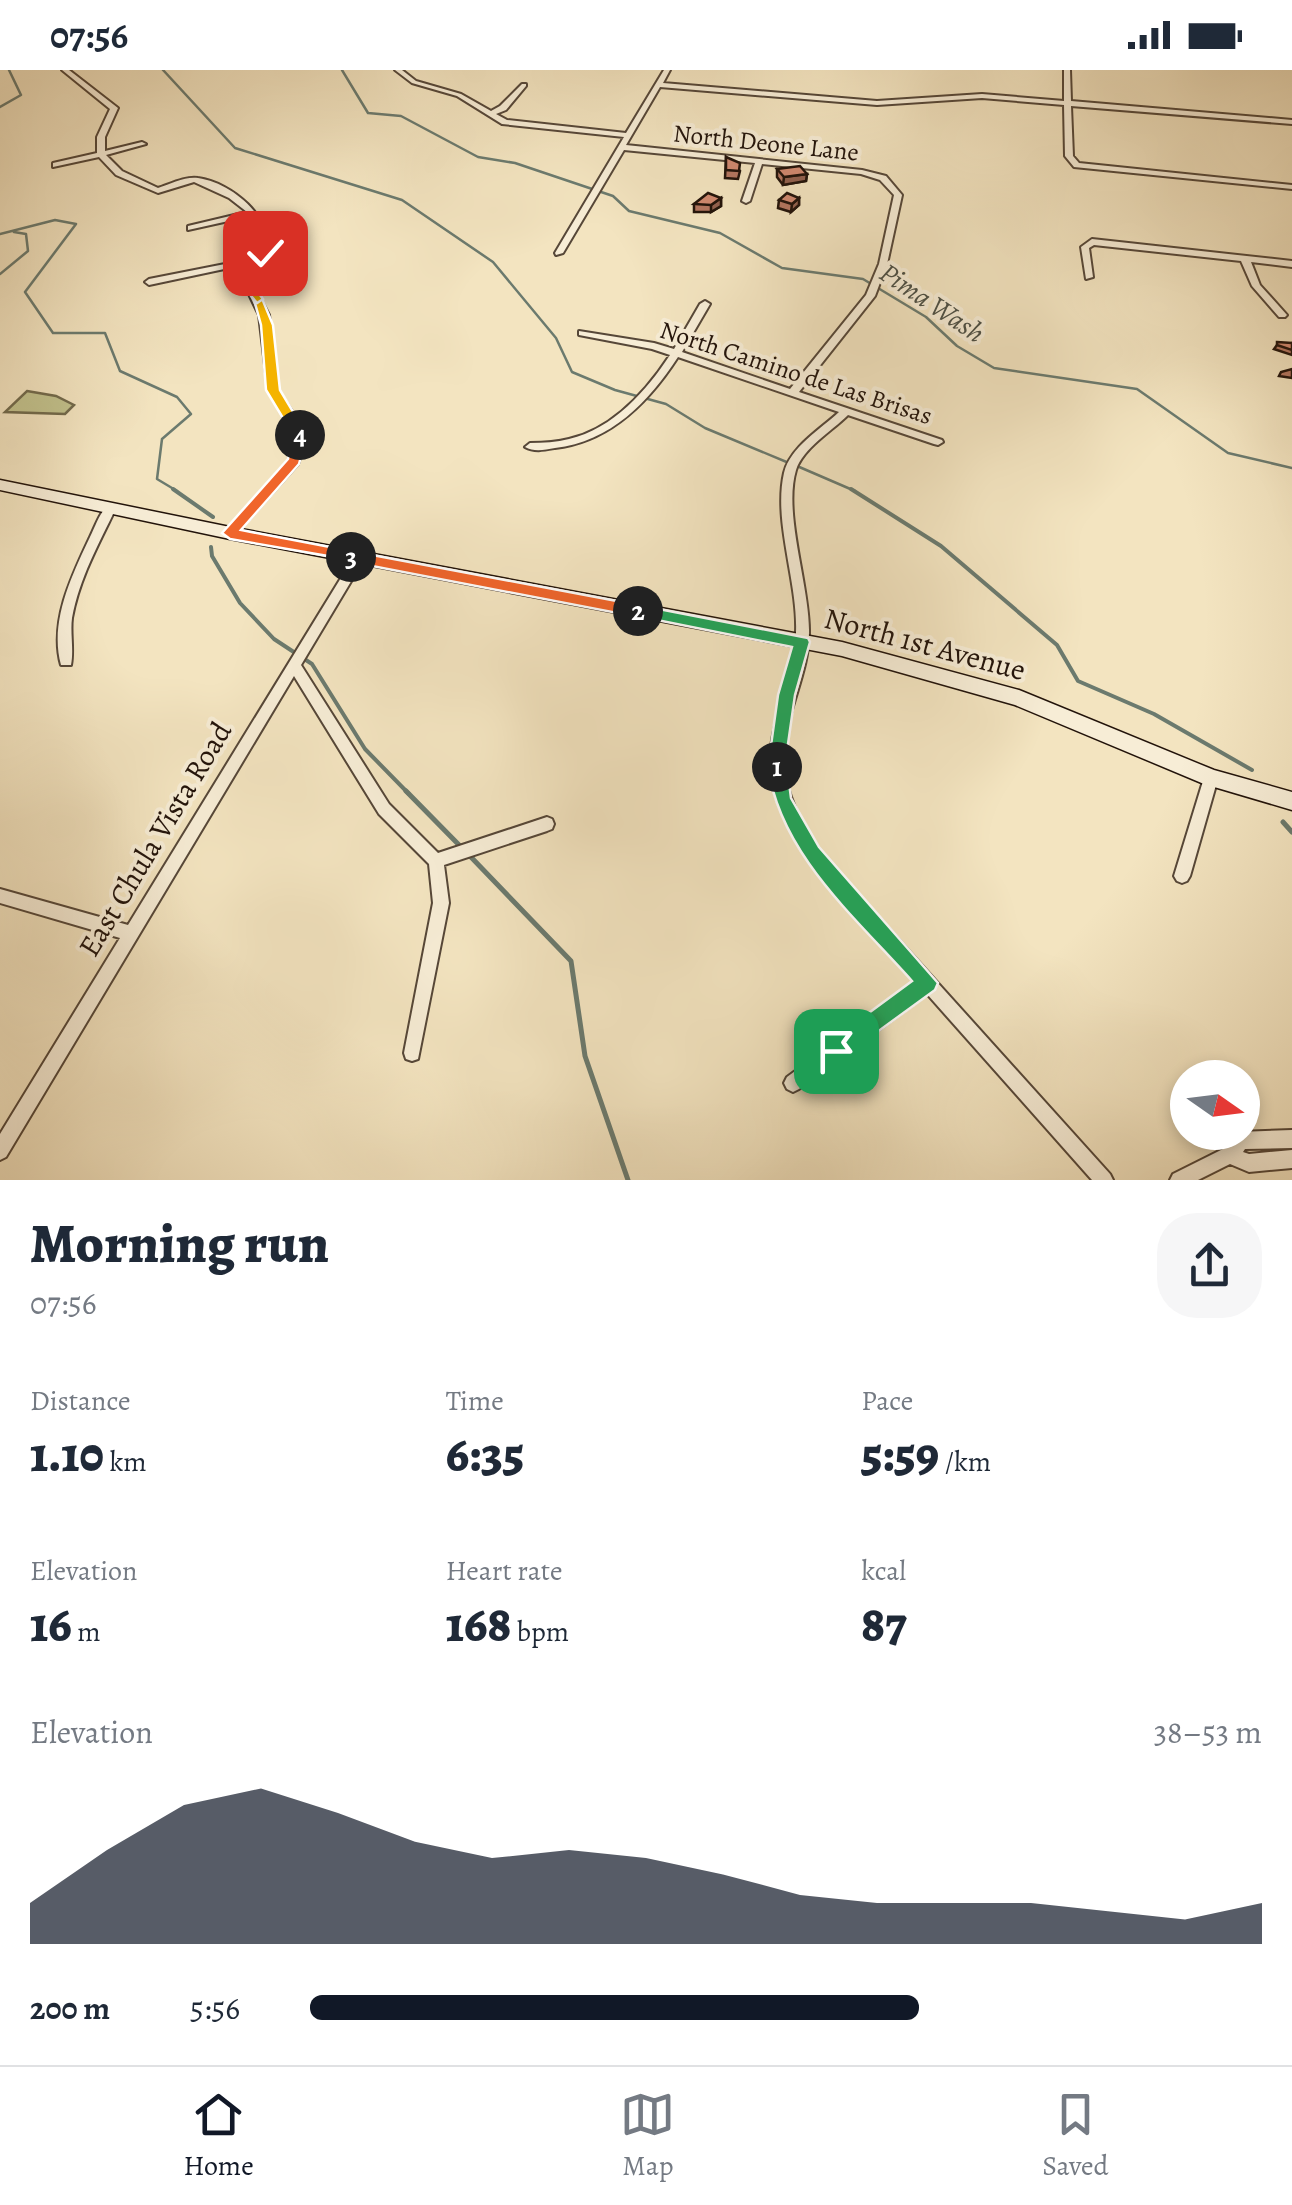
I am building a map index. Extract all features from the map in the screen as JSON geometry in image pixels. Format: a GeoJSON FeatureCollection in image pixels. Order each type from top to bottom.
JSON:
{"type":"FeatureCollection","features":[{"type":"Feature","properties":{"kind":"main road","name":"North 1st Avenue"},"geometry":{"type":"LineString","coordinates":[[0,485],[802,642],[934,672],[1019,698],[1211,778],[1292,801]]}},
{"type":"Feature","properties":{"kind":"street"},"geometry":{"type":"LineString","coordinates":[[65,70],[114,108],[104,128],[101,154]]}},
{"type":"Feature","properties":{"kind":"street"},"geometry":{"type":"LineString","coordinates":[[398,70],[414,82],[460,94],[505,122],[628,135]]}},
{"type":"Feature","properties":{"kind":"street"},"geometry":{"type":"LineString","coordinates":[[559,253],[667,70]]}},
{"type":"Feature","properties":{"kind":"street"},"geometry":{"type":"LineString","coordinates":[[1068,70],[1069,156],[1077,165],[1292,187]]}},
{"type":"Feature","properties":{"kind":"street"},"geometry":{"type":"LineString","coordinates":[[490,114],[503,108],[524,85]]}},
{"type":"Feature","properties":{"kind":"street"},"geometry":{"type":"LineString","coordinates":[[658,85],[877,103],[982,96],[1292,122]]}},
{"type":"Feature","properties":{"kind":"street"},"geometry":{"type":"LineString","coordinates":[[56,165],[142,144]]}},
{"type":"Feature","properties":{"kind":"street","name":"North Deone Lane"},"geometry":{"type":"LineString","coordinates":[[621,147],[862,172],[882,178],[898,195],[884,264],[870,296],[794,391]]}},
{"type":"Feature","properties":{"kind":"street"},"geometry":{"type":"LineString","coordinates":[[101,154],[119,173],[158,192],[194,178],[238,199],[254,213],[270,251],[231,265],[149,282]]}},
{"type":"Feature","properties":{"kind":"street"},"geometry":{"type":"LineString","coordinates":[[746,201],[759,162]]}},
{"type":"Feature","properties":{"kind":"street"},"geometry":{"type":"LineString","coordinates":[[191,228],[254,213]]}},
{"type":"Feature","properties":{"kind":"street"},"geometry":{"type":"LineString","coordinates":[[1089,277],[1084,257],[1085,247],[1092,242],[1292,264]]}},
{"type":"Feature","properties":{"kind":"street"},"geometry":{"type":"LineString","coordinates":[[1245,259],[1256,286],[1282,314]]}},
{"type":"Feature","properties":{"kind":"street"},"geometry":{"type":"LineString","coordinates":[[230,533],[294,460],[300,442],[300,430],[278,400],[270,378],[264,315],[248,283],[231,265]]}},
{"type":"Feature","properties":{"kind":"street"},"geometry":{"type":"LineString","coordinates":[[530,447],[580,440],[613,421],[641,398],[679,353],[705,304]]}},
{"type":"Feature","properties":{"kind":"street","name":"North Camino de Las Brisas"},"geometry":{"type":"LineString","coordinates":[[582,333],[679,353],[938,442]]}},
{"type":"Feature","properties":{"kind":"street"},"geometry":{"type":"LineString","coordinates":[[848,410],[793,464],[786,495],[802,642],[786,695],[776,760],[782,800],[812,854],[1104,1180]]}},
{"type":"Feature","properties":{"kind":"street"},"geometry":{"type":"LineString","coordinates":[[66,661],[61,631],[68,606],[110,508]]}},
{"type":"Feature","properties":{"kind":"street","name":"East Chula Vista Road"},"geometry":{"type":"LineString","coordinates":[[0,1150],[358,558]]}},
{"type":"Feature","properties":{"kind":"street"},"geometry":{"type":"LineString","coordinates":[[294,665],[384,809],[436,861],[441,902],[412,1053]]}},
{"type":"Feature","properties":{"kind":"street"},"geometry":{"type":"LineString","coordinates":[[1182,876],[1211,778]]}},
{"type":"Feature","properties":{"kind":"street"},"geometry":{"type":"LineString","coordinates":[[436,861],[546,824]]}},
{"type":"Feature","properties":{"kind":"street"},"geometry":{"type":"LineString","coordinates":[[0,896],[129,932]]}},
{"type":"Feature","properties":{"kind":"street"},"geometry":{"type":"LineString","coordinates":[[793,1083],[928,983]]}},
{"type":"Feature","properties":{"kind":"street"},"geometry":{"type":"LineString","coordinates":[[1179,1180],[1229,1155],[1241,1140],[1292,1139]]}},
{"type":"Feature","properties":{"kind":"street"},"geometry":{"type":"LineString","coordinates":[[1229,1155],[1248,1163],[1292,1158]]}},
{"type":"Feature","properties":{"kind":"green space"},"geometry":{"type":"Polygon","coordinates":[[[27,391],[56,396],[74,405],[65,414],[5,412],[27,391]]]}},
{"type":"Feature","properties":{"kind":"building"},"geometry":{"type":"Polygon","coordinates":[[[726,157],[740,163],[739,171],[726,170],[726,157]]]}},
{"type":"Feature","properties":{"kind":"building"},"geometry":{"type":"Polygon","coordinates":[[[800,166],[807,174],[784,177],[777,169],[800,166]]]}},
{"type":"Feature","properties":{"kind":"building"},"geometry":{"type":"Polygon","coordinates":[[[708,193],[721,198],[711,205],[694,204],[708,193]]]}},
{"type":"Feature","properties":{"kind":"building"},"geometry":{"type":"Polygon","coordinates":[[[787,193],[799,198],[792,204],[779,200],[787,193]]]}},
{"type":"Feature","properties":{"kind":"building"},"geometry":{"type":"Polygon","coordinates":[[[1292,343],[1292,350],[1277,345],[1292,343]]]}},
{"type":"Feature","properties":{"kind":"waterway"},"geometry":{"type":"LineString","coordinates":[[0,107],[21,95],[9,70]]}},
{"type":"Feature","properties":{"kind":"waterway"},"geometry":{"type":"LineString","coordinates":[[163,70],[235,148],[402,200],[493,262],[556,338],[572,372],[615,390],[666,404],[705,428],[789,463]]}},
{"type":"Feature","properties":{"kind":"waterway","name":"Pima Wash"},"geometry":{"type":"LineString","coordinates":[[342,70],[368,113],[401,116],[478,157],[515,163],[613,196],[629,211],[720,233],[782,268],[863,279],[926,317],[957,346],[994,368],[1137,389],[1228,453],[1292,468]]}},
{"type":"Feature","properties":{"kind":"waterway"},"geometry":{"type":"LineString","coordinates":[[0,234],[55,220],[76,224],[25,292],[53,333],[105,333],[120,371],[177,397],[191,414],[162,439],[157,479],[177,491]]}},
{"type":"Feature","properties":{"kind":"waterway"},"geometry":{"type":"LineString","coordinates":[[0,274],[28,251],[26,234],[14,232]]}},
{"type":"Feature","properties":{"kind":"waterway"},"geometry":{"type":"LineString","coordinates":[[797,466],[852,490]]}},
{"type":"Feature","properties":{"kind":"waterway"},"geometry":{"type":"LineString","coordinates":[[173,489],[213,517]]}},
{"type":"Feature","properties":{"kind":"waterway"},"geometry":{"type":"LineString","coordinates":[[852,490],[941,546],[1057,645],[1078,681],[1154,714],[1252,770]]}},
{"type":"Feature","properties":{"kind":"waterway"},"geometry":{"type":"LineString","coordinates":[[211,547],[212,556],[240,603],[274,639],[312,664],[365,749],[409,794]]}},
{"type":"Feature","properties":{"kind":"waterway"},"geometry":{"type":"LineString","coordinates":[[406,791],[462,848]]}},
{"type":"Feature","properties":{"kind":"waterway"},"geometry":{"type":"LineString","coordinates":[[1283,822],[1292,832]]}},
{"type":"Feature","properties":{"kind":"waterway"},"geometry":{"type":"LineString","coordinates":[[469,855],[571,961],[585,1056],[628,1180]]}},
{"type":"Feature","properties":{"kind":"route"},"geometry":{"type":"LineString","coordinates":[[265,253],[231,265],[248,283],[264,315],[273,390],[300,430],[299,452],[230,533],[802,642],[786,695],[776,760],[782,800],[812,854],[928,983],[836,1051]]}}]}
